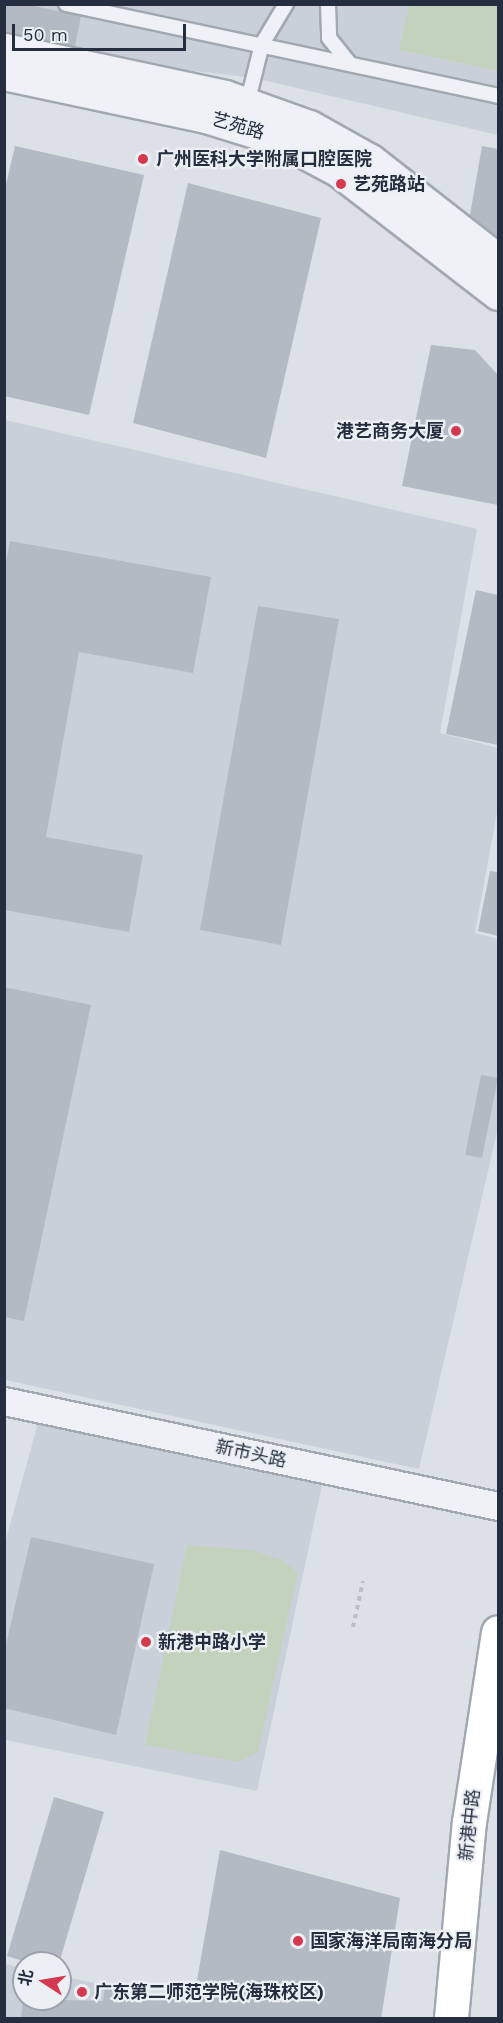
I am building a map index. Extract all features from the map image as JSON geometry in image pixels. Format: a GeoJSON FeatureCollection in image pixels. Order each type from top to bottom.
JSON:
{"type":"FeatureCollection","features":[{"type":"Feature","properties":{"kind":"main road","name":"新港中路"},"geometry":{"type":"LineString","coordinates":[[451,2016],[469,1822],[498,1632]]}},
{"type":"Feature","properties":{"kind":"street","name":"艺苑路"},"geometry":{"type":"LineString","coordinates":[[4,50],[247,104],[309,128],[354,151],[498,261]]}},
{"type":"Feature","properties":{"kind":"street","name":"艺苑路"},"geometry":{"type":"LineString","coordinates":[[4,73],[206,116],[283,140],[339,170],[498,293]]}},
{"type":"Feature","properties":{"kind":"street","name":"新市头路"},"geometry":{"type":"LineString","coordinates":[[4,1401],[498,1506]]}},
{"type":"Feature","properties":{"kind":"lane"},"geometry":{"type":"LineString","coordinates":[[66,4],[498,96]]}},
{"type":"Feature","properties":{"kind":"lane"},"geometry":{"type":"LineString","coordinates":[[247,104],[262,44],[286,4]]}},
{"type":"Feature","properties":{"kind":"lane"},"geometry":{"type":"LineString","coordinates":[[328,4],[329,38],[349,63]]}},
{"type":"Feature","properties":{"kind":"path"},"geometry":{"type":"LineString","coordinates":[[353,1627],[363,1581]]}},
{"type":"Feature","properties":{"kind":"shaded area"},"geometry":{"type":"Polygon","coordinates":[[[4,5],[409,5],[400,50],[498,71],[498,135],[254,78],[74,57],[5,43],[4,5]]]}},
{"type":"Feature","properties":{"kind":"shaded area"},"geometry":{"type":"Polygon","coordinates":[[[5,420],[477,529],[440,733],[498,748],[498,807],[475,933],[498,939],[498,1128],[419,1469],[5,1380],[5,420]]]}},
{"type":"Feature","properties":{"kind":"shaded area","name":"新港中路小学"},"geometry":{"type":"Polygon","coordinates":[[[38,1423],[322,1485],[257,1791],[5,1740],[5,1543],[38,1423]]]}},
{"type":"Feature","properties":{"kind":"shaded area"},"geometry":{"type":"Polygon","coordinates":[[[4,1964],[12,1966],[12,2011],[72,2011],[72,1978],[105,1985],[102,2018],[5,2018],[4,1964]]]}},
{"type":"Feature","properties":{"kind":"green space"},"geometry":{"type":"Polygon","coordinates":[[[409,5],[498,5],[498,71],[399,50],[409,5]]]}},
{"type":"Feature","properties":{"kind":"green space"},"geometry":{"type":"Polygon","coordinates":[[[187,1545],[252,1550],[279,1559],[298,1572],[258,1752],[239,1762],[145,1745],[187,1545]]]}},
{"type":"Feature","properties":{"kind":"building"},"geometry":{"type":"Polygon","coordinates":[[[4,4],[25,4],[81,16],[75,46],[4,32],[4,4]]]}},
{"type":"Feature","properties":{"kind":"building"},"geometry":{"type":"Polygon","coordinates":[[[15,146],[144,175],[89,415],[4,396],[4,193],[15,146]]]}},
{"type":"Feature","properties":{"kind":"building"},"geometry":{"type":"Polygon","coordinates":[[[482,146],[498,149],[498,237],[470,215],[482,146]]]}},
{"type":"Feature","properties":{"kind":"building"},"geometry":{"type":"Polygon","coordinates":[[[188,183],[321,218],[266,458],[133,423],[188,183]]]}},
{"type":"Feature","properties":{"kind":"building","name":"港艺商务大厦"},"geometry":{"type":"Polygon","coordinates":[[[431,345],[475,350],[498,375],[498,505],[402,486],[431,345]]]}},
{"type":"Feature","properties":{"kind":"building"},"geometry":{"type":"Polygon","coordinates":[[[10,541],[211,577],[193,673],[79,652],[46,837],[143,855],[129,932],[4,910],[4,573],[10,541]]]}},
{"type":"Feature","properties":{"kind":"building"},"geometry":{"type":"Polygon","coordinates":[[[476,590],[498,595],[498,745],[446,734],[476,590]]]}},
{"type":"Feature","properties":{"kind":"building"},"geometry":{"type":"Polygon","coordinates":[[[258,606],[339,619],[281,945],[200,930],[258,606]]]}},
{"type":"Feature","properties":{"kind":"building"},"geometry":{"type":"Polygon","coordinates":[[[490,871],[498,872],[498,936],[478,931],[490,871]]]}},
{"type":"Feature","properties":{"kind":"building"},"geometry":{"type":"Polygon","coordinates":[[[4,987],[91,1005],[24,1321],[4,1317],[4,987]]]}},
{"type":"Feature","properties":{"kind":"building"},"geometry":{"type":"Polygon","coordinates":[[[481,1075],[498,1078],[482,1158],[465,1155],[481,1075]]]}},
{"type":"Feature","properties":{"kind":"building"},"geometry":{"type":"Polygon","coordinates":[[[31,1537],[154,1564],[116,1735],[4,1708],[4,1653],[31,1537]]]}},
{"type":"Feature","properties":{"kind":"building"},"geometry":{"type":"Polygon","coordinates":[[[54,1797],[104,1812],[63,1951],[12,1951],[12,1958],[7,1956],[54,1797]]]}},
{"type":"Feature","properties":{"kind":"building","name":"国家海洋局南海分局"},"geometry":{"type":"Polygon","coordinates":[[[220,1850],[400,1898],[381,2019],[21,2019],[22,2011],[72,2011],[72,2000],[103,2001],[105,1985],[193,2003],[220,1850]]]}},
{"type":"Feature","properties":{"kind":"place","name":"广州医科大学附属口腔医院"},"geometry":{"type":"Point","coordinates":[143,159]}},
{"type":"Feature","properties":{"kind":"place","name":"艺苑路站"},"geometry":{"type":"Point","coordinates":[341,184]}},
{"type":"Feature","properties":{"kind":"place","name":"港艺商务大厦"},"geometry":{"type":"Point","coordinates":[456,431]}},
{"type":"Feature","properties":{"kind":"place","name":"新港中路小学"},"geometry":{"type":"Point","coordinates":[146,1642]}},
{"type":"Feature","properties":{"kind":"place","name":"国家海洋局南海分局"},"geometry":{"type":"Point","coordinates":[298,1941]}},
{"type":"Feature","properties":{"kind":"place","name":"广东第二师范学院(海珠校区)"},"geometry":{"type":"Point","coordinates":[82,1992]}}]}
